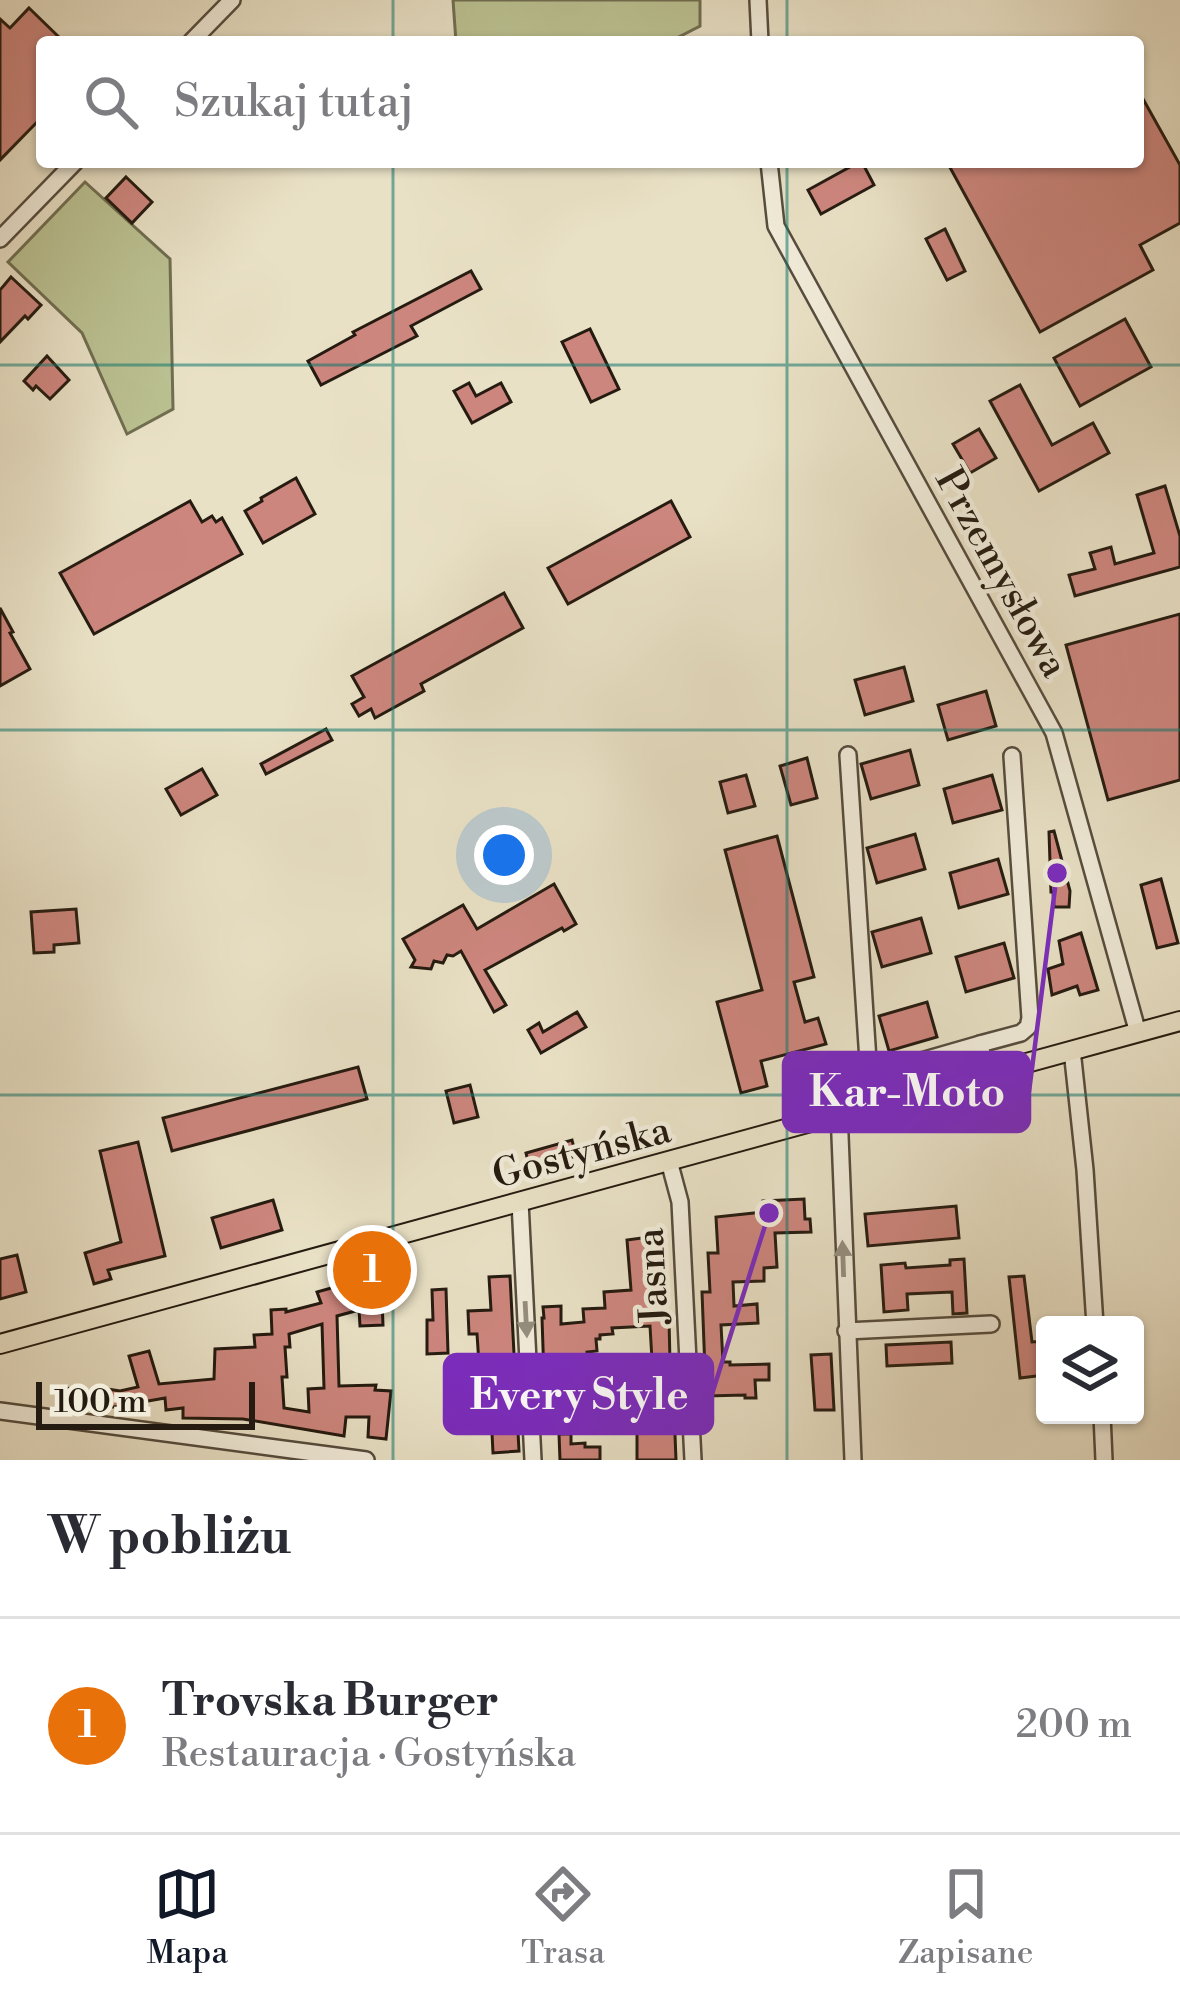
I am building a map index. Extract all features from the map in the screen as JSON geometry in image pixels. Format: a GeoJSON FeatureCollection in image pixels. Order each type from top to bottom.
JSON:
{"type":"FeatureCollection","features":[{"type":"Feature","properties":{"kind":"main road","name":"Gostyńska"},"geometry":{"type":"LineString","coordinates":[[0,1344],[1180,1022]]}},
{"type":"Feature","properties":{"kind":"street"},"geometry":{"type":"LineString","coordinates":[[197,36],[232,0]]}},
{"type":"Feature","properties":{"kind":"street"},"geometry":{"type":"LineString","coordinates":[[758,0],[760,36]]}},
{"type":"Feature","properties":{"kind":"street"},"geometry":{"type":"LineString","coordinates":[[0,239],[69,168]]}},
{"type":"Feature","properties":{"kind":"street","name":"Przemysłowa"},"geometry":{"type":"LineString","coordinates":[[770,168],[776,226],[1054,733],[1138,1033]]}},
{"type":"Feature","properties":{"kind":"street"},"geometry":{"type":"LineString","coordinates":[[848,755],[869,1076]]}},
{"type":"Feature","properties":{"kind":"street"},"geometry":{"type":"LineString","coordinates":[[853,1460],[838,1086],[1021,1033],[1028,1027],[1012,756]]}},
{"type":"Feature","properties":{"kind":"street"},"geometry":{"type":"LineString","coordinates":[[980,1045],[986,1074]]}},
{"type":"Feature","properties":{"kind":"street"},"geometry":{"type":"LineString","coordinates":[[1072,1050],[1095,1316]]}},
{"type":"Feature","properties":{"kind":"street","name":"Jasna"},"geometry":{"type":"LineString","coordinates":[[669,1161],[680,1202],[693,1460]]}},
{"type":"Feature","properties":{"kind":"street"},"geometry":{"type":"LineString","coordinates":[[520,1202],[533,1460]]}},
{"type":"Feature","properties":{"kind":"street"},"geometry":{"type":"LineString","coordinates":[[845,1331],[991,1324]]}},
{"type":"Feature","properties":{"kind":"street"},"geometry":{"type":"LineString","coordinates":[[0,1411],[366,1460]]}},
{"type":"Feature","properties":{"kind":"street"},"geometry":{"type":"LineString","coordinates":[[1102,1424],[1104,1460]]}},
{"type":"Feature","properties":{"kind":"green space"},"geometry":{"type":"Polygon","coordinates":[[[453,0],[700,0],[700,26],[681,36],[456,36],[453,0]]]}},
{"type":"Feature","properties":{"kind":"green space"},"geometry":{"type":"Polygon","coordinates":[[[85,182],[170,259],[173,409],[127,434],[82,333],[8,262],[85,182]]]}},
{"type":"Feature","properties":{"kind":"building"},"geometry":{"type":"Polygon","coordinates":[[[29,8],[58,36],[36,36],[36,123],[0,160],[0,19],[10,28],[29,8]]]}},
{"type":"Feature","properties":{"kind":"building"},"geometry":{"type":"Polygon","coordinates":[[[1144,101],[1180,165],[1180,223],[1140,245],[1153,270],[1040,332],[950,168],[1144,168],[1144,101]]]}},
{"type":"Feature","properties":{"kind":"building"},"geometry":{"type":"Polygon","coordinates":[[[848,168],[865,168],[874,185],[821,214],[808,190],[848,168]]]}},
{"type":"Feature","properties":{"kind":"building"},"geometry":{"type":"Polygon","coordinates":[[[126,177],[152,202],[132,223],[106,198],[126,177]]]}},
{"type":"Feature","properties":{"kind":"building"},"geometry":{"type":"Polygon","coordinates":[[[945,229],[965,271],[947,280],[926,239],[945,229]]]}},
{"type":"Feature","properties":{"kind":"building"},"geometry":{"type":"Polygon","coordinates":[[[471,271],[481,289],[411,326],[417,336],[321,385],[308,361],[355,335],[353,332],[471,271]]]}},
{"type":"Feature","properties":{"kind":"building"},"geometry":{"type":"Polygon","coordinates":[[[11,277],[41,305],[0,342],[0,290],[11,277]]]}},
{"type":"Feature","properties":{"kind":"building"},"geometry":{"type":"Polygon","coordinates":[[[1125,319],[1151,367],[1080,406],[1054,358],[1125,319]]]}},
{"type":"Feature","properties":{"kind":"building"},"geometry":{"type":"Polygon","coordinates":[[[590,329],[619,389],[591,402],[562,342],[590,329]]]}},
{"type":"Feature","properties":{"kind":"building"},"geometry":{"type":"Polygon","coordinates":[[[47,356],[69,380],[50,399],[24,381],[47,356]]]}},
{"type":"Feature","properties":{"kind":"building"},"geometry":{"type":"Polygon","coordinates":[[[469,383],[476,396],[501,383],[511,402],[472,423],[454,391],[469,383]]]}},
{"type":"Feature","properties":{"kind":"building"},"geometry":{"type":"Polygon","coordinates":[[[1020,385],[1052,445],[1093,423],[1109,453],[1039,491],[990,401],[1020,385]]]}},
{"type":"Feature","properties":{"kind":"building"},"geometry":{"type":"Polygon","coordinates":[[[979,429],[996,458],[970,473],[953,444],[979,429]]]}},
{"type":"Feature","properties":{"kind":"building"},"geometry":{"type":"Polygon","coordinates":[[[296,478],[315,514],[263,543],[245,511],[296,478]]]}},
{"type":"Feature","properties":{"kind":"building"},"geometry":{"type":"Polygon","coordinates":[[[1165,486],[1180,536],[1180,567],[1075,596],[1069,575],[1095,569],[1090,553],[1111,547],[1115,564],[1154,553],[1137,495],[1165,486]]]}},
{"type":"Feature","properties":{"kind":"building"},"geometry":{"type":"Polygon","coordinates":[[[190,501],[202,522],[212,516],[216,522],[222,518],[242,554],[94,634],[60,573],[190,501]]]}},
{"type":"Feature","properties":{"kind":"building"},"geometry":{"type":"Polygon","coordinates":[[[671,501],[690,537],[568,604],[548,568],[671,501]]]}},
{"type":"Feature","properties":{"kind":"building"},"geometry":{"type":"Polygon","coordinates":[[[504,593],[523,628],[421,684],[424,691],[375,718],[371,709],[359,716],[352,704],[364,697],[352,676],[504,593]]]}},
{"type":"Feature","properties":{"kind":"building"},"geometry":{"type":"Polygon","coordinates":[[[0,608],[30,669],[0,686],[0,608]]]}},
{"type":"Feature","properties":{"kind":"building"},"geometry":{"type":"Polygon","coordinates":[[[1180,614],[1180,780],[1108,800],[1066,645],[1180,614]]]}},
{"type":"Feature","properties":{"kind":"building"},"geometry":{"type":"Polygon","coordinates":[[[904,667],[913,701],[865,715],[855,680],[904,667]]]}},
{"type":"Feature","properties":{"kind":"building"},"geometry":{"type":"Polygon","coordinates":[[[986,691],[996,726],[948,740],[938,705],[986,691]]]}},
{"type":"Feature","properties":{"kind":"building"},"geometry":{"type":"Polygon","coordinates":[[[326,729],[332,740],[266,774],[261,764],[326,729]]]}},
{"type":"Feature","properties":{"kind":"building"},"geometry":{"type":"Polygon","coordinates":[[[910,750],[919,785],[871,799],[861,764],[910,750]]]}},
{"type":"Feature","properties":{"kind":"building"},"geometry":{"type":"Polygon","coordinates":[[[807,758],[817,798],[791,805],[780,766],[807,758]]]}},
{"type":"Feature","properties":{"kind":"building"},"geometry":{"type":"Polygon","coordinates":[[[202,769],[217,795],[181,815],[166,789],[202,769]]]}},
{"type":"Feature","properties":{"kind":"building"},"geometry":{"type":"Polygon","coordinates":[[[746,775],[755,806],[728,813],[720,782],[746,775]]]}},
{"type":"Feature","properties":{"kind":"building"},"geometry":{"type":"Polygon","coordinates":[[[992,775],[1002,810],[953,823],[944,789],[992,775]]]}},
{"type":"Feature","properties":{"kind":"building"},"geometry":{"type":"Polygon","coordinates":[[[1054,831],[1070,891],[1069,907],[1054,907],[1051,892],[1049,832],[1054,831]]]}},
{"type":"Feature","properties":{"kind":"building"},"geometry":{"type":"Polygon","coordinates":[[[915,834],[925,869],[877,883],[867,848],[915,834]]]}},
{"type":"Feature","properties":{"kind":"building"},"geometry":{"type":"Polygon","coordinates":[[[777,836],[814,977],[794,982],[805,1022],[818,1018],[826,1044],[761,1061],[767,1086],[741,1093],[717,1002],[762,990],[725,850],[777,836]]]}},
{"type":"Feature","properties":{"kind":"building"},"geometry":{"type":"Polygon","coordinates":[[[998,859],[1008,894],[959,908],[950,873],[998,859]]]}},
{"type":"Feature","properties":{"kind":"building"},"geometry":{"type":"Polygon","coordinates":[[[1161,879],[1178,943],[1157,948],[1141,885],[1161,879]]]}},
{"type":"Feature","properties":{"kind":"building"},"geometry":{"type":"Polygon","coordinates":[[[554,884],[576,924],[485,970],[506,1005],[494,1012],[461,951],[447,955],[443,963],[434,961],[431,969],[411,967],[415,960],[403,939],[463,905],[477,929],[554,884]]]}},
{"type":"Feature","properties":{"kind":"building"},"geometry":{"type":"Polygon","coordinates":[[[76,909],[79,943],[34,953],[31,912],[76,909]]]}},
{"type":"Feature","properties":{"kind":"building"},"geometry":{"type":"Polygon","coordinates":[[[921,918],[931,953],[882,967],[872,932],[921,918]]]}},
{"type":"Feature","properties":{"kind":"building"},"geometry":{"type":"Polygon","coordinates":[[[1081,933],[1098,990],[1080,995],[1077,986],[1052,995],[1048,969],[1063,964],[1059,941],[1081,933]]]}},
{"type":"Feature","properties":{"kind":"building"},"geometry":{"type":"Polygon","coordinates":[[[1004,943],[1014,978],[966,992],[956,957],[1004,943]]]}},
{"type":"Feature","properties":{"kind":"building"},"geometry":{"type":"Polygon","coordinates":[[[927,1002],[937,1037],[889,1051],[879,1016],[927,1002]]]}},
{"type":"Feature","properties":{"kind":"building"},"geometry":{"type":"Polygon","coordinates":[[[577,1012],[586,1027],[541,1053],[528,1030],[539,1023],[543,1032],[577,1012]]]}},
{"type":"Feature","properties":{"kind":"building"},"geometry":{"type":"Polygon","coordinates":[[[358,1067],[367,1099],[172,1151],[163,1118],[358,1067]]]}},
{"type":"Feature","properties":{"kind":"building"},"geometry":{"type":"Polygon","coordinates":[[[470,1085],[478,1117],[454,1123],[446,1091],[470,1085]]]}},
{"type":"Feature","properties":{"kind":"building"},"geometry":{"type":"Polygon","coordinates":[[[572,1140],[576,1156],[530,1169],[526,1153],[572,1140]]]}},
{"type":"Feature","properties":{"kind":"building"},"geometry":{"type":"Polygon","coordinates":[[[138,1142],[165,1256],[108,1270],[111,1279],[94,1284],[85,1253],[121,1242],[100,1151],[138,1142]]]}},
{"type":"Feature","properties":{"kind":"building"},"geometry":{"type":"Polygon","coordinates":[[[804,1199],[811,1232],[775,1233],[777,1267],[764,1268],[764,1281],[733,1282],[734,1306],[757,1304],[758,1323],[721,1325],[723,1362],[769,1364],[769,1380],[755,1380],[756,1398],[706,1396],[702,1292],[710,1292],[708,1253],[718,1253],[716,1217],[763,1212],[763,1201],[804,1199]]]}},
{"type":"Feature","properties":{"kind":"building"},"geometry":{"type":"Polygon","coordinates":[[[273,1200],[282,1230],[221,1248],[212,1218],[273,1200]]]}},
{"type":"Feature","properties":{"kind":"building"},"geometry":{"type":"Polygon","coordinates":[[[956,1206],[959,1238],[868,1246],[865,1214],[956,1206]]]}},
{"type":"Feature","properties":{"kind":"building"},"geometry":{"type":"Polygon","coordinates":[[[664,1235],[666,1264],[652,1267],[655,1320],[669,1319],[676,1460],[637,1460],[637,1431],[646,1430],[644,1385],[636,1385],[635,1361],[652,1360],[650,1326],[612,1328],[613,1334],[596,1339],[597,1351],[587,1352],[588,1370],[544,1377],[543,1307],[561,1306],[561,1324],[584,1322],[583,1309],[605,1308],[604,1292],[631,1290],[627,1240],[664,1235]]]}},
{"type":"Feature","properties":{"kind":"building"},"geometry":{"type":"Polygon","coordinates":[[[17,1255],[26,1292],[0,1299],[0,1259],[17,1255]]]}},
{"type":"Feature","properties":{"kind":"building"},"geometry":{"type":"Polygon","coordinates":[[[964,1259],[967,1313],[953,1314],[952,1292],[907,1294],[908,1310],[884,1312],[881,1265],[950,1265],[950,1260],[964,1259]]]}},
{"type":"Feature","properties":{"kind":"building"},"geometry":{"type":"Polygon","coordinates":[[[381,1274],[383,1325],[360,1326],[359,1310],[337,1316],[339,1386],[376,1385],[375,1390],[391,1391],[386,1439],[368,1437],[369,1417],[346,1417],[344,1436],[243,1419],[183,1418],[183,1408],[166,1410],[165,1398],[114,1407],[63,1405],[65,1388],[100,1392],[101,1388],[138,1387],[129,1356],[149,1351],[159,1384],[214,1379],[215,1349],[255,1347],[254,1335],[272,1334],[271,1310],[286,1312],[321,1303],[317,1292],[381,1274]],[[322,1324],[289,1334],[287,1377],[282,1377],[284,1408],[309,1412],[308,1389],[324,1388],[322,1324]]]}},
{"type":"Feature","properties":{"kind":"building"},"geometry":{"type":"Polygon","coordinates":[[[510,1276],[519,1451],[493,1453],[492,1433],[502,1432],[500,1408],[482,1409],[477,1334],[469,1334],[468,1311],[491,1310],[489,1277],[510,1276]]]}},
{"type":"Feature","properties":{"kind":"building"},"geometry":{"type":"Polygon","coordinates":[[[1024,1276],[1032,1342],[1036,1342],[1036,1376],[1020,1378],[1009,1277],[1024,1276]]]}},
{"type":"Feature","properties":{"kind":"building"},"geometry":{"type":"Polygon","coordinates":[[[446,1289],[448,1353],[427,1354],[432,1290],[446,1289]]]}},
{"type":"Feature","properties":{"kind":"building"},"geometry":{"type":"Polygon","coordinates":[[[951,1342],[952,1363],[887,1366],[886,1345],[951,1342]]]}},
{"type":"Feature","properties":{"kind":"building"},"geometry":{"type":"Polygon","coordinates":[[[831,1354],[834,1410],[815,1410],[811,1355],[831,1354]]]}},
{"type":"Feature","properties":{"kind":"building"},"geometry":{"type":"Polygon","coordinates":[[[559,1434],[571,1434],[571,1444],[600,1447],[600,1460],[560,1460],[559,1434]]]}},
{"type":"Feature","properties":{"kind":"place","name":"Kar-Moto"},"geometry":{"type":"Point","coordinates":[1057,873]}},
{"type":"Feature","properties":{"kind":"place","name":"Every Style"},"geometry":{"type":"Point","coordinates":[769,1213]}},
{"type":"Feature","properties":{"kind":"place","name":"Trovska Burger"},"geometry":{"type":"Point","coordinates":[372,1270]}}]}
